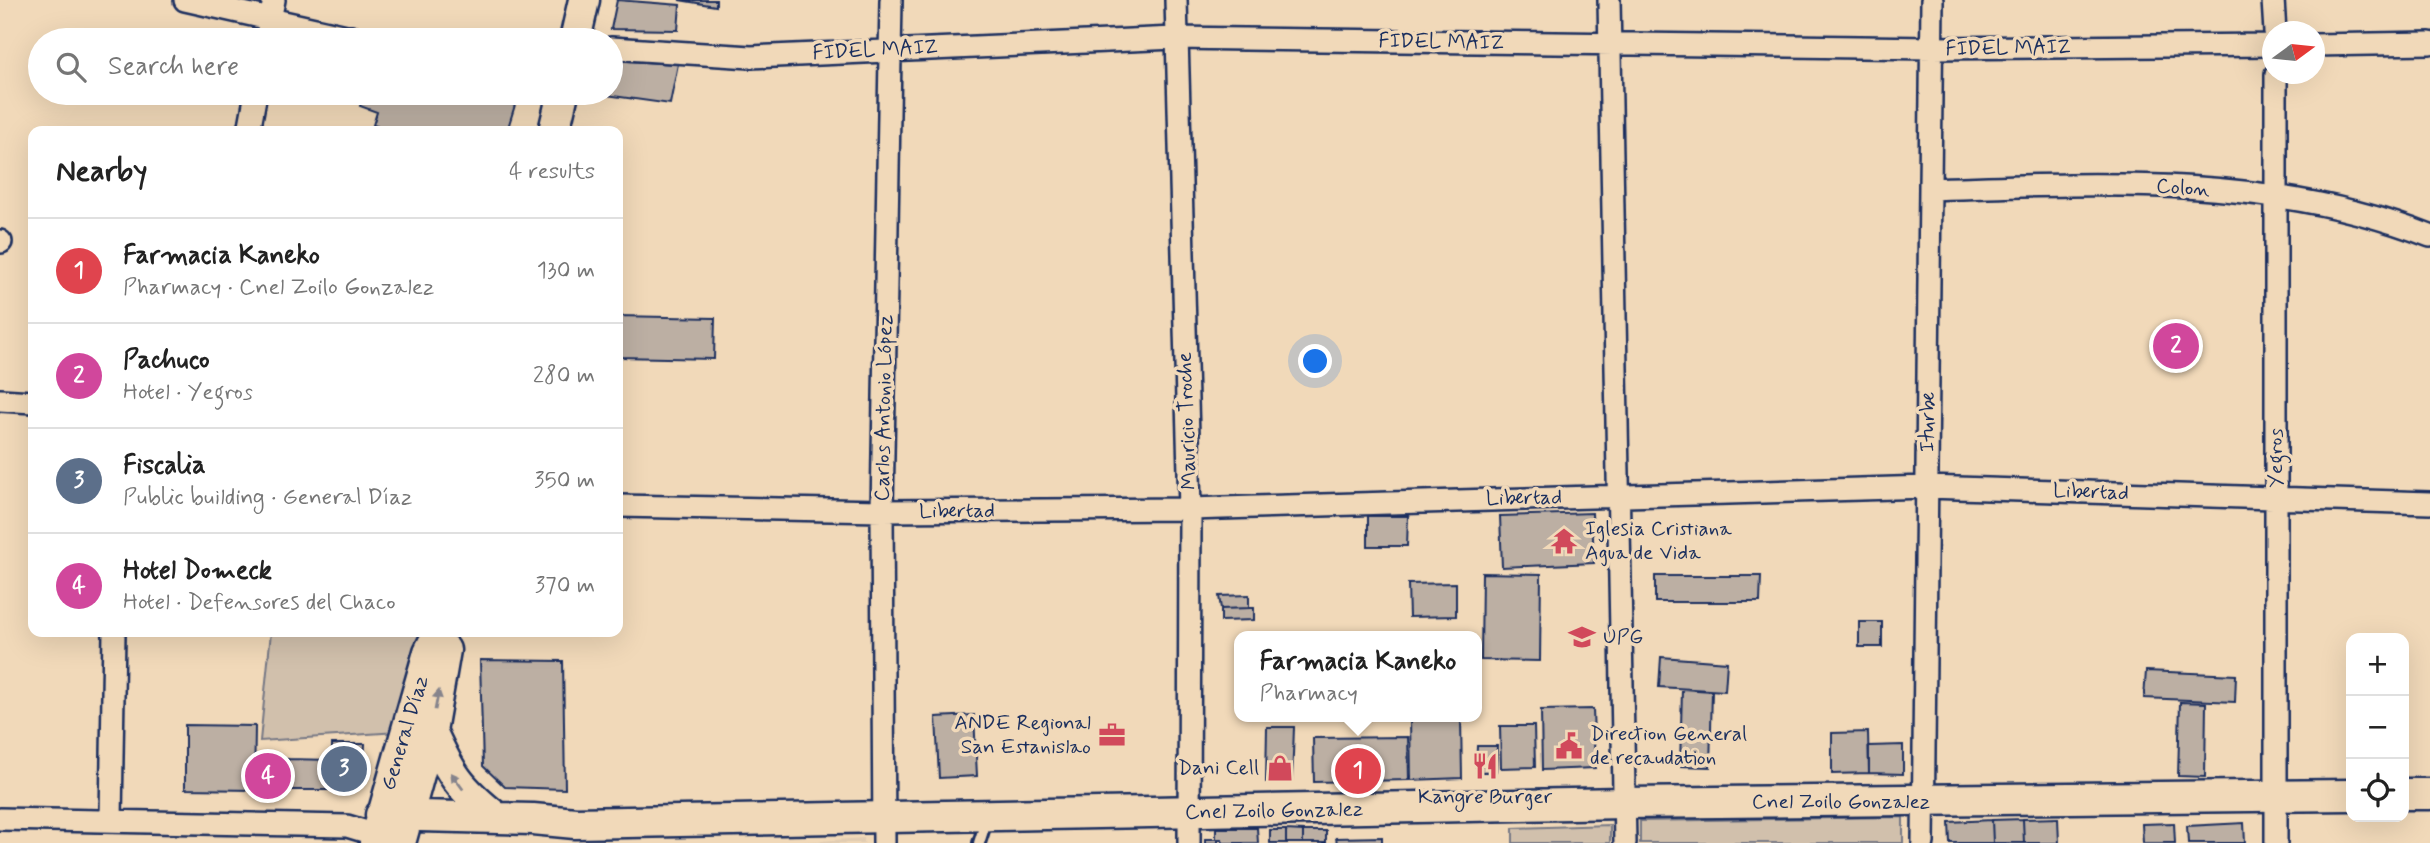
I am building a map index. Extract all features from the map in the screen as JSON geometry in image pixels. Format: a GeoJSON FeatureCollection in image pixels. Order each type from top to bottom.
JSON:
{"type":"FeatureCollection","features":[{"type":"Feature","properties":{"kind":"main road"},"geometry":{"type":"LineString","coordinates":[[578,28],[584,0]]}},
{"type":"Feature","properties":{"kind":"main road"},"geometry":{"type":"LineString","coordinates":[[555,126],[560,105]]}},
{"type":"Feature","properties":{"kind":"main road","name":"General Díaz"},"geometry":{"type":"LineString","coordinates":[[391,831],[429,652],[439,637]]}},
{"type":"Feature","properties":{"kind":"main road","name":"General Díaz"},"geometry":{"type":"LineString","coordinates":[[391,831],[431,732],[445,660],[443,637]]}},
{"type":"Feature","properties":{"kind":"main road"},"geometry":{"type":"LineString","coordinates":[[431,732],[461,789],[497,818]]}},
{"type":"Feature","properties":{"kind":"main road"},"geometry":{"type":"LineString","coordinates":[[2409,794],[2430,794]]}},
{"type":"Feature","properties":{"kind":"main road","name":"Cnel Zoilo Gonzalez"},"geometry":{"type":"LineString","coordinates":[[391,831],[497,818],[575,823],[884,830],[983,829],[1189,813],[1625,803],[2346,795]]}},
{"type":"Feature","properties":{"kind":"main road","name":"Cnel Zoilo Gonzalez"},"geometry":{"type":"LineString","coordinates":[[391,831],[533,833],[575,823]]}},
{"type":"Feature","properties":{"kind":"street"},"geometry":{"type":"LineString","coordinates":[[185,0],[308,28]]}},
{"type":"Feature","properties":{"kind":"street","name":"Carlos Antonio López"},"geometry":{"type":"LineString","coordinates":[[884,830],[882,511],[891,0]]}},
{"type":"Feature","properties":{"kind":"street","name":"Mauricio Troche"},"geometry":{"type":"LineString","coordinates":[[1176,0],[1190,509],[1189,843]]}},
{"type":"Feature","properties":{"kind":"street"},"geometry":{"type":"LineString","coordinates":[[1609,0],[1625,843]]}},
{"type":"Feature","properties":{"kind":"street","name":"Iturbe"},"geometry":{"type":"LineString","coordinates":[[1923,843],[1933,0]]}},
{"type":"Feature","properties":{"kind":"street"},"geometry":{"type":"LineString","coordinates":[[2273,0],[2274,21]]}},
{"type":"Feature","properties":{"kind":"street","name":"FIDEL MAIZ"},"geometry":{"type":"LineString","coordinates":[[623,49],[751,57],[1175,38],[1932,48],[2262,45]]}},
{"type":"Feature","properties":{"kind":"street"},"geometry":{"type":"LineString","coordinates":[[2325,45],[2430,43]]}},
{"type":"Feature","properties":{"kind":"street","name":"Yegros"},"geometry":{"type":"LineString","coordinates":[[2276,84],[2276,843]]}},
{"type":"Feature","properties":{"kind":"street"},"geometry":{"type":"LineString","coordinates":[[250,126],[254,105]]}},
{"type":"Feature","properties":{"kind":"street","name":"Colon"},"geometry":{"type":"LineString","coordinates":[[1930,189],[2081,183],[2276,196],[2393,221],[2430,236]]}},
{"type":"Feature","properties":{"kind":"street"},"geometry":{"type":"LineString","coordinates":[[0,400],[28,402]]}},
{"type":"Feature","properties":{"kind":"street","name":"Libertad"},"geometry":{"type":"LineString","coordinates":[[623,506],[882,511],[1190,509],[1927,487],[2430,503]]}},
{"type":"Feature","properties":{"kind":"street"},"geometry":{"type":"LineString","coordinates":[[111,819],[114,637]]}},
{"type":"Feature","properties":{"kind":"street"},"geometry":{"type":"LineString","coordinates":[[0,819],[111,819],[172,833],[347,826],[391,831]]}},
{"type":"Feature","properties":{"kind":"shaded area"},"geometry":{"type":"Polygon","coordinates":[[[270,637],[420,637],[398,732],[260,741],[270,637]]]}},
{"type":"Feature","properties":{"kind":"shaded area"},"geometry":{"type":"Polygon","coordinates":[[[1903,817],[1903,843],[1640,843],[1640,821],[1903,817]]]}},
{"type":"Feature","properties":{"kind":"shaded area"},"geometry":{"type":"Polygon","coordinates":[[[1610,825],[1610,843],[1513,843],[1513,828],[1610,825]]]}},
{"type":"Feature","properties":{"kind":"shaded area"},"geometry":{"type":"Polygon","coordinates":[[[864,838],[864,843],[788,843],[864,838]]]}},
{"type":"Feature","properties":{"kind":"building"},"geometry":{"type":"Polygon","coordinates":[[[617,0],[680,5],[678,30],[611,28],[617,0]]]}},
{"type":"Feature","properties":{"kind":"building"},"geometry":{"type":"Polygon","coordinates":[[[679,0],[716,0],[716,6],[679,0]]]}},
{"type":"Feature","properties":{"kind":"building"},"geometry":{"type":"Polygon","coordinates":[[[623,61],[678,64],[670,104],[623,97],[623,61]]]}},
{"type":"Feature","properties":{"kind":"building"},"geometry":{"type":"Polygon","coordinates":[[[515,105],[509,126],[376,126],[373,125],[377,112],[360,106],[515,105]]]}},
{"type":"Feature","properties":{"kind":"building"},"geometry":{"type":"Polygon","coordinates":[[[623,316],[715,318],[714,359],[623,357],[623,316]]]}},
{"type":"Feature","properties":{"kind":"building"},"geometry":{"type":"Polygon","coordinates":[[[1592,513],[1594,563],[1502,567],[1500,516],[1592,513]]]}},
{"type":"Feature","properties":{"kind":"building"},"geometry":{"type":"Polygon","coordinates":[[[1368,516],[1408,516],[1407,546],[1368,546],[1368,516]]]}},
{"type":"Feature","properties":{"kind":"building"},"geometry":{"type":"Polygon","coordinates":[[[1482,573],[1541,574],[1540,661],[1482,660],[1482,573]]]}},
{"type":"Feature","properties":{"kind":"building"},"geometry":{"type":"Polygon","coordinates":[[[1655,576],[1761,576],[1760,602],[1655,602],[1655,576]]]}},
{"type":"Feature","properties":{"kind":"building"},"geometry":{"type":"Polygon","coordinates":[[[1456,583],[1456,616],[1409,617],[1408,584],[1456,583]]]}},
{"type":"Feature","properties":{"kind":"building"},"geometry":{"type":"Polygon","coordinates":[[[1249,595],[1249,608],[1221,609],[1219,596],[1249,595]]]}},
{"type":"Feature","properties":{"kind":"building"},"geometry":{"type":"Polygon","coordinates":[[[1254,608],[1254,620],[1221,621],[1221,609],[1254,608]]]}},
{"type":"Feature","properties":{"kind":"building"},"geometry":{"type":"Polygon","coordinates":[[[1859,622],[1882,622],[1882,647],[1859,647],[1859,622]]]}},
{"type":"Feature","properties":{"kind":"building"},"geometry":{"type":"Polygon","coordinates":[[[1661,657],[1727,662],[1725,691],[1659,687],[1661,657]]]}},
{"type":"Feature","properties":{"kind":"building"},"geometry":{"type":"Polygon","coordinates":[[[480,660],[563,661],[565,789],[505,787],[483,766],[480,660]]]}},
{"type":"Feature","properties":{"kind":"building"},"geometry":{"type":"Polygon","coordinates":[[[2146,671],[2236,675],[2235,702],[2144,698],[2146,671]]]}},
{"type":"Feature","properties":{"kind":"building"},"geometry":{"type":"Polygon","coordinates":[[[1682,689],[1712,691],[1710,767],[1680,766],[1682,689]]]}},
{"type":"Feature","properties":{"kind":"building"},"geometry":{"type":"Polygon","coordinates":[[[2180,702],[2206,703],[2205,777],[2178,776],[2180,702]]]}},
{"type":"Feature","properties":{"kind":"building"},"geometry":{"type":"Polygon","coordinates":[[[1593,709],[1595,768],[1542,770],[1541,710],[1593,709]]]}},
{"type":"Feature","properties":{"kind":"building"},"geometry":{"type":"Polygon","coordinates":[[[974,715],[977,776],[939,778],[936,717],[974,715]]]}},
{"type":"Feature","properties":{"kind":"building"},"geometry":{"type":"Polygon","coordinates":[[[1410,722],[1461,722],[1462,778],[1411,780],[1410,722]]]}},
{"type":"Feature","properties":{"kind":"building"},"geometry":{"type":"Polygon","coordinates":[[[185,725],[255,726],[254,790],[185,789],[185,725]]]}},
{"type":"Feature","properties":{"kind":"building"},"geometry":{"type":"Polygon","coordinates":[[[1500,726],[1534,726],[1535,767],[1501,768],[1500,726]]]}},
{"type":"Feature","properties":{"kind":"building"},"geometry":{"type":"Polygon","coordinates":[[[1267,727],[1294,727],[1292,782],[1266,782],[1267,727]]]}},
{"type":"Feature","properties":{"kind":"building"},"geometry":{"type":"Polygon","coordinates":[[[1868,732],[1869,773],[1832,774],[1832,733],[1868,732]]]}},
{"type":"Feature","properties":{"kind":"building"},"geometry":{"type":"Polygon","coordinates":[[[1408,737],[1409,780],[1314,782],[1313,738],[1408,737]]]}},
{"type":"Feature","properties":{"kind":"building"},"geometry":{"type":"Polygon","coordinates":[[[332,744],[365,744],[363,777],[351,790],[288,790],[288,759],[332,760],[332,744]]]}},
{"type":"Feature","properties":{"kind":"building"},"geometry":{"type":"Polygon","coordinates":[[[1903,745],[1903,774],[1869,773],[1869,746],[1903,745]]]}},
{"type":"Feature","properties":{"kind":"building"},"geometry":{"type":"Polygon","coordinates":[[[1477,746],[1497,746],[1496,772],[1476,772],[1477,746]]]}},
{"type":"Feature","properties":{"kind":"building"},"geometry":{"type":"Polygon","coordinates":[[[255,758],[288,759],[288,790],[254,790],[255,758]]]}},
{"type":"Feature","properties":{"kind":"building"},"geometry":{"type":"Polygon","coordinates":[[[2058,818],[2059,843],[2024,843],[2023,819],[2058,818]]]}},
{"type":"Feature","properties":{"kind":"building"},"geometry":{"type":"Polygon","coordinates":[[[2023,819],[2024,843],[1993,843],[1992,820],[2023,819]]]}},
{"type":"Feature","properties":{"kind":"building"},"geometry":{"type":"Polygon","coordinates":[[[1992,820],[1993,843],[1950,843],[1949,822],[1992,820]]]}},
{"type":"Feature","properties":{"kind":"building"},"geometry":{"type":"Polygon","coordinates":[[[2174,823],[2175,843],[2143,843],[2142,824],[2174,823]]]}},
{"type":"Feature","properties":{"kind":"building"},"geometry":{"type":"Polygon","coordinates":[[[2244,823],[2245,843],[2188,843],[2187,826],[2244,823]]]}},
{"type":"Feature","properties":{"kind":"building"},"geometry":{"type":"Polygon","coordinates":[[[1216,828],[1257,828],[1258,843],[1223,843],[1222,839],[1216,839],[1216,828]]]}},
{"type":"Feature","properties":{"kind":"building"},"geometry":{"type":"Polygon","coordinates":[[[1270,830],[1286,830],[1286,843],[1270,843],[1270,830]]]}},
{"type":"Feature","properties":{"kind":"building"},"geometry":{"type":"Polygon","coordinates":[[[1286,830],[1303,831],[1303,843],[1286,843],[1286,830]]]}},
{"type":"Feature","properties":{"kind":"building"},"geometry":{"type":"Polygon","coordinates":[[[1303,831],[1326,831],[1326,843],[1303,843],[1303,831]]]}},
{"type":"Feature","properties":{"kind":"building"},"geometry":{"type":"Polygon","coordinates":[[[1382,837],[1382,843],[1337,843],[1336,838],[1382,837]]]}},
{"type":"Feature","properties":{"kind":"building"},"geometry":{"type":"Polygon","coordinates":[[[1205,839],[1218,839],[1218,843],[1205,843],[1205,839]]]}},
{"type":"Feature","properties":{"kind":"place","name":"Pachuco"},"geometry":{"type":"Point","coordinates":[2176,346]}},
{"type":"Feature","properties":{"kind":"place","name":"Iglesia Cristiana Agua de Vida"},"geometry":{"type":"Point","coordinates":[1564,541]}},
{"type":"Feature","properties":{"kind":"place","name":"UPG"},"geometry":{"type":"Point","coordinates":[1582,637]}},
{"type":"Feature","properties":{"kind":"place","name":"ANDE Regional San Estanislao"},"geometry":{"type":"Point","coordinates":[1112,735]}},
{"type":"Feature","properties":{"kind":"place","name":"Direction General de recaudation"},"geometry":{"type":"Point","coordinates":[1569,746]}},
{"type":"Feature","properties":{"kind":"place","name":"Kangre Burger"},"geometry":{"type":"Point","coordinates":[1485,766]}},
{"type":"Feature","properties":{"kind":"place","name":"Dani Cell"},"geometry":{"type":"Point","coordinates":[1280,768]}},
{"type":"Feature","properties":{"kind":"place","name":"Fiscalia"},"geometry":{"type":"Point","coordinates":[344,769]}},
{"type":"Feature","properties":{"kind":"place","name":"Farmacia Kaneko"},"geometry":{"type":"Point","coordinates":[1358,771]}},
{"type":"Feature","properties":{"kind":"place","name":"Hotel Domeck"},"geometry":{"type":"Point","coordinates":[268,776]}}]}
